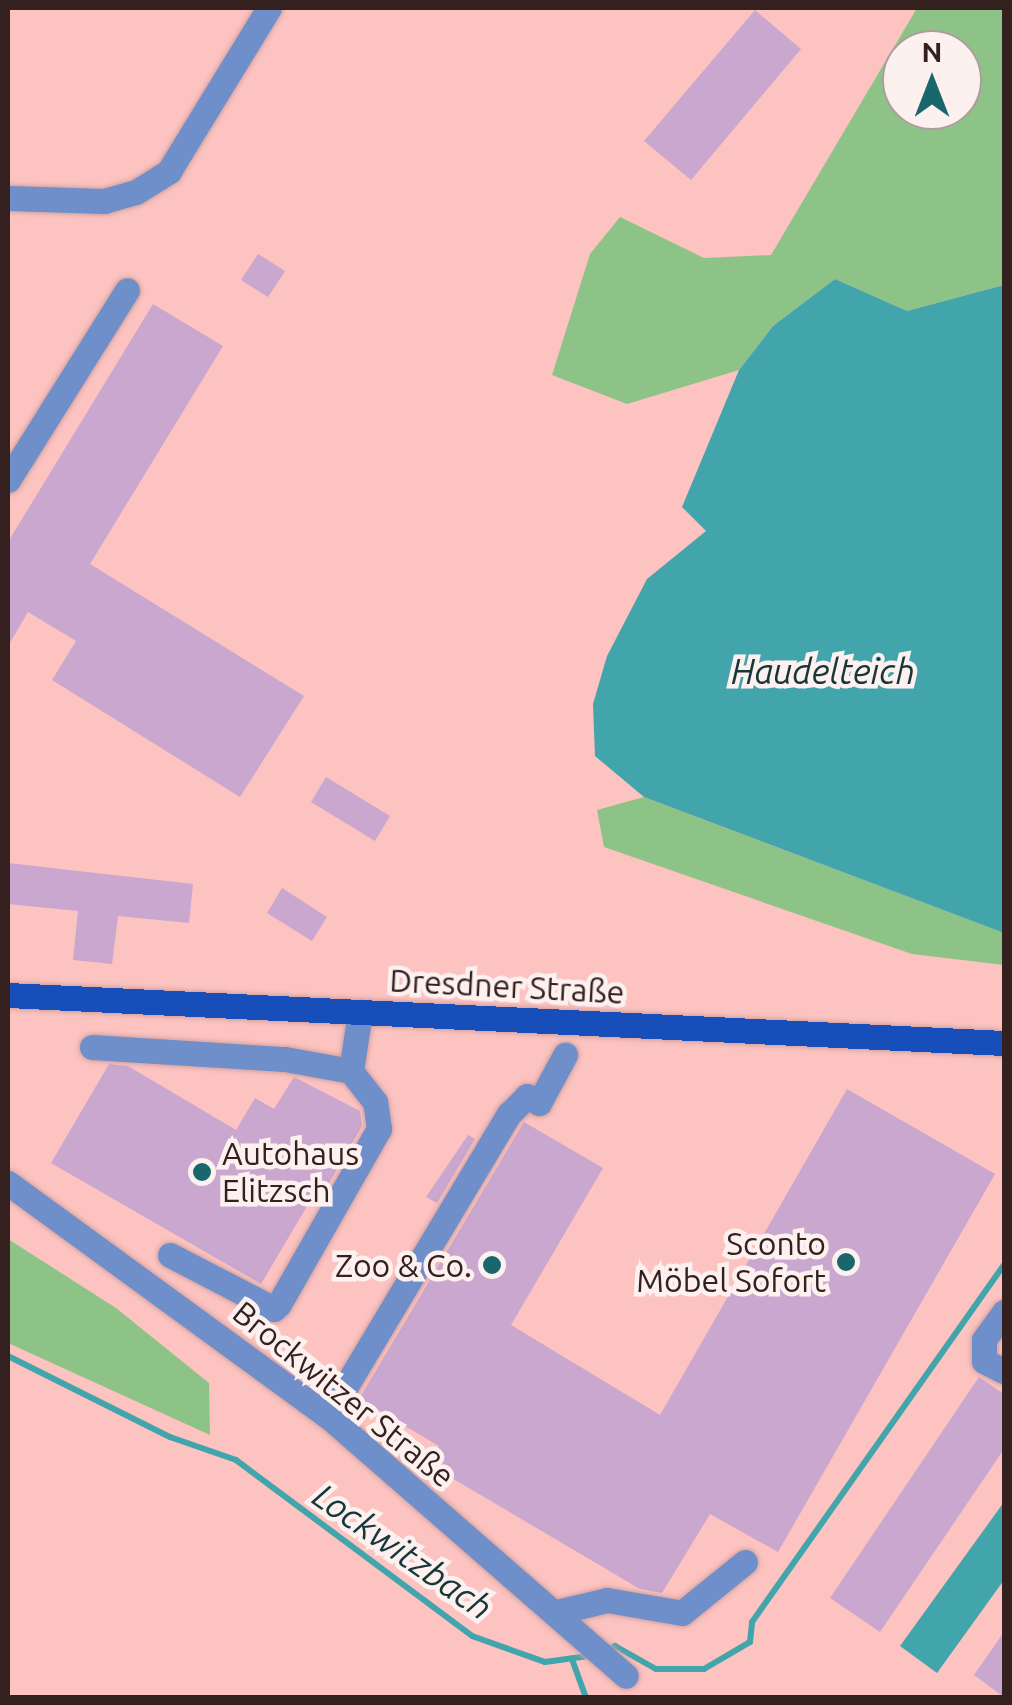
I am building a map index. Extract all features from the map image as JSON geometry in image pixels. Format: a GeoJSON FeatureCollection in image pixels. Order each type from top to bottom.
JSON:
{"type":"FeatureCollection","features":[{"type":"Feature","properties":{"kind":"main road","name":"Dresdner Straße"},"geometry":{"type":"LineString","coordinates":[[8,995],[1004,1043]]}},
{"type":"Feature","properties":{"kind":"street"},"geometry":{"type":"LineString","coordinates":[[8,198],[104,201],[136,192],[169,170],[269,8]]}},
{"type":"Feature","properties":{"kind":"street"},"geometry":{"type":"LineString","coordinates":[[8,480],[127,290]]}},
{"type":"Feature","properties":{"kind":"street"},"geometry":{"type":"LineString","coordinates":[[352,1071],[360,1012]]}},
{"type":"Feature","properties":{"kind":"street"},"geometry":{"type":"LineString","coordinates":[[92,1047],[286,1059],[352,1071],[376,1102],[379,1129],[274,1309],[170,1255]]}},
{"type":"Feature","properties":{"kind":"street"},"geometry":{"type":"LineString","coordinates":[[328,1416],[509,1114],[527,1096],[539,1102],[565,1054]]}},
{"type":"Feature","properties":{"kind":"street","name":"Brockwitzer Straße"},"geometry":{"type":"LineString","coordinates":[[8,1183],[328,1416],[626,1676]]}},
{"type":"Feature","properties":{"kind":"street"},"geometry":{"type":"LineString","coordinates":[[1004,1312],[984,1340],[984,1361],[1004,1371]]}},
{"type":"Feature","properties":{"kind":"street"},"geometry":{"type":"LineString","coordinates":[[556,1612],[607,1600],[682,1613],[745,1562]]}},
{"type":"Feature","properties":{"kind":"green space"},"geometry":{"type":"Polygon","coordinates":[[[917,8],[1004,8],[1004,285],[907,311],[835,279],[773,326],[739,370],[627,404],[552,375],[590,254],[620,217],[704,258],[771,255],[882,67],[882,130],[982,130],[982,30],[904,30],[917,8]]]}},
{"type":"Feature","properties":{"kind":"green space"},"geometry":{"type":"Polygon","coordinates":[[[644,797],[1004,933],[1004,965],[912,954],[604,847],[597,810],[644,797]]]}},
{"type":"Feature","properties":{"kind":"green space"},"geometry":{"type":"Polygon","coordinates":[[[8,1239],[116,1308],[209,1383],[210,1435],[8,1343],[8,1239]]]}},
{"type":"Feature","properties":{"kind":"water","name":"Haudelteich"},"geometry":{"type":"Polygon","coordinates":[[[835,279],[907,311],[1004,285],[1004,933],[644,797],[595,756],[593,704],[607,656],[647,579],[706,531],[682,507],[739,370],[773,326],[835,279]]]}},
{"type":"Feature","properties":{"kind":"water"},"geometry":{"type":"Polygon","coordinates":[[[1004,1502],[1004,1580],[937,1673],[900,1646],[1004,1502]]]}},
{"type":"Feature","properties":{"kind":"building"},"geometry":{"type":"Polygon","coordinates":[[[755,10],[801,49],[691,180],[644,141],[755,10]]]}},
{"type":"Feature","properties":{"kind":"building"},"geometry":{"type":"Polygon","coordinates":[[[258,254],[285,271],[268,297],[241,280],[258,254]]]}},
{"type":"Feature","properties":{"kind":"building"},"geometry":{"type":"Polygon","coordinates":[[[153,304],[223,346],[90,564],[304,696],[240,797],[52,680],[76,641],[28,612],[8,646],[8,542],[153,304]]]}},
{"type":"Feature","properties":{"kind":"building"},"geometry":{"type":"Polygon","coordinates":[[[326,777],[390,816],[375,841],[311,802],[326,777]]]}},
{"type":"Feature","properties":{"kind":"building"},"geometry":{"type":"Polygon","coordinates":[[[8,863],[193,884],[189,923],[118,916],[112,964],[73,960],[78,911],[8,904],[8,863]]]}},
{"type":"Feature","properties":{"kind":"building"},"geometry":{"type":"Polygon","coordinates":[[[282,888],[327,917],[312,941],[267,913],[282,888]]]}},
{"type":"Feature","properties":{"kind":"building","name":"Autohaus Elitzsch"},"geometry":{"type":"Polygon","coordinates":[[[109,1064],[128,1066],[236,1130],[255,1098],[274,1109],[294,1077],[360,1111],[362,1126],[328,1185],[322,1181],[261,1284],[51,1163],[109,1064]]]}},
{"type":"Feature","properties":{"kind":"building"},"geometry":{"type":"Polygon","coordinates":[[[847,1089],[995,1174],[778,1552],[710,1514],[662,1593],[640,1589],[428,1464],[439,1446],[359,1399],[524,1122],[603,1168],[511,1325],[660,1415],[847,1089]]]}},
{"type":"Feature","properties":{"kind":"building"},"geometry":{"type":"Polygon","coordinates":[[[468,1135],[475,1139],[437,1203],[426,1197],[468,1135]]]}},
{"type":"Feature","properties":{"kind":"building"},"geometry":{"type":"Polygon","coordinates":[[[979,1377],[1004,1394],[1004,1449],[880,1632],[830,1598],[979,1377]]]}},
{"type":"Feature","properties":{"kind":"building"},"geometry":{"type":"Polygon","coordinates":[[[1004,1632],[1004,1697],[974,1675],[1004,1632]]]}},
{"type":"Feature","properties":{"kind":"waterway","name":"Lockwitzbach"},"geometry":{"type":"LineString","coordinates":[[606,1650],[615,1646],[656,1669],[704,1669],[750,1642],[752,1622],[1004,1265]]}},
{"type":"Feature","properties":{"kind":"waterway","name":"Lockwitzbach"},"geometry":{"type":"LineString","coordinates":[[8,1356],[170,1437],[236,1460],[472,1636],[545,1662],[589,1656]]}},
{"type":"Feature","properties":{"kind":"waterway"},"geometry":{"type":"LineString","coordinates":[[573,1662],[586,1698]]}},
{"type":"Feature","properties":{"kind":"place","name":"Autohaus Elitzsch"},"geometry":{"type":"Point","coordinates":[202,1172]}},
{"type":"Feature","properties":{"kind":"place","name":"Sconto Möbel Sofort"},"geometry":{"type":"Point","coordinates":[846,1262]}},
{"type":"Feature","properties":{"kind":"place","name":"Zoo & Co."},"geometry":{"type":"Point","coordinates":[492,1265]}}]}
